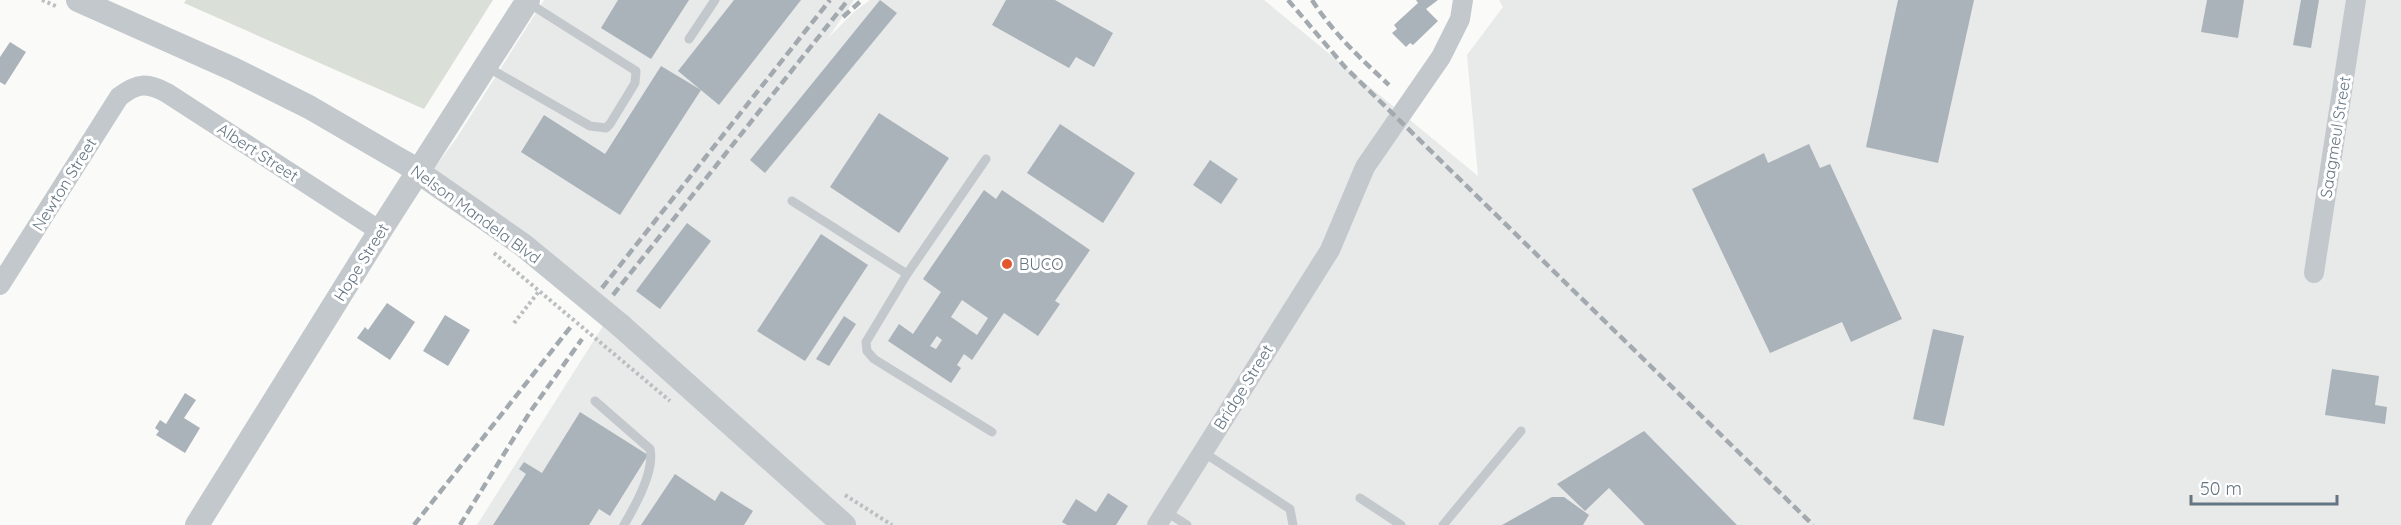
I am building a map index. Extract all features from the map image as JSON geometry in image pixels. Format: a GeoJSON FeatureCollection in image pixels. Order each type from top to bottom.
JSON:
{"type":"FeatureCollection","features":[{"type":"Feature","properties":{"kind":"street","name":"Bridge Street"},"geometry":{"type":"LineString","coordinates":[[1161,518],[1330,250],[1365,167],[1441,57],[1460,19],[1463,0]]}},
{"type":"Feature","properties":{"kind":"street","name":"Saagmeul Street"},"geometry":{"type":"LineString","coordinates":[[2314,273],[2356,0]]}},
{"type":"Feature","properties":{"kind":"street","name":"Hope Street"},"geometry":{"type":"LineString","coordinates":[[197,525],[380,231],[528,1]]}},
{"type":"Feature","properties":{"kind":"street","name":"Nelson Mandela Blvd"},"geometry":{"type":"LineString","coordinates":[[71,5],[233,69],[309,106],[407,164],[539,258],[620,325],[844,525]]}},
{"type":"Feature","properties":{"kind":"street","name":"Albert Street"},"geometry":{"type":"LineString","coordinates":[[132,87],[146,85],[156,87],[380,231]]}},
{"type":"Feature","properties":{"kind":"street","name":"Newton Street"},"geometry":{"type":"LineString","coordinates":[[0,285],[119,97],[132,87]]}},
{"type":"Feature","properties":{"kind":"street","name":"Nelson Mandela Blvd"},"geometry":{"type":"LineString","coordinates":[[817,500],[859,525]]}},
{"type":"Feature","properties":{"kind":"lane"},"geometry":{"type":"LineString","coordinates":[[689,39],[715,0]]}},
{"type":"Feature","properties":{"kind":"lane"},"geometry":{"type":"LineString","coordinates":[[486,66],[590,126],[606,128],[610,124],[635,83],[636,71],[528,1]]}},
{"type":"Feature","properties":{"kind":"lane"},"geometry":{"type":"LineString","coordinates":[[986,159],[907,274],[866,342],[867,351],[874,359],[992,432]]}},
{"type":"Feature","properties":{"kind":"lane"},"geometry":{"type":"LineString","coordinates":[[792,201],[907,274]]}},
{"type":"Feature","properties":{"kind":"lane"},"geometry":{"type":"LineString","coordinates":[[595,400],[650,449],[652,458],[647,476],[624,525]]}},
{"type":"Feature","properties":{"kind":"lane"},"geometry":{"type":"LineString","coordinates":[[1443,525],[1521,431]]}},
{"type":"Feature","properties":{"kind":"lane"},"geometry":{"type":"LineString","coordinates":[[1203,452],[1290,509],[1293,525]]}},
{"type":"Feature","properties":{"kind":"lane"},"geometry":{"type":"LineString","coordinates":[[1360,498],[1401,525]]}},
{"type":"Feature","properties":{"kind":"lane"},"geometry":{"type":"LineString","coordinates":[[1161,518],[1187,525]]}},
{"type":"Feature","properties":{"kind":"path"},"geometry":{"type":"LineString","coordinates":[[42,0],[71,5]]}},
{"type":"Feature","properties":{"kind":"path"},"geometry":{"type":"LineString","coordinates":[[492,251],[676,406]]}},
{"type":"Feature","properties":{"kind":"path"},"geometry":{"type":"LineString","coordinates":[[514,323],[540,290]]}},
{"type":"Feature","properties":{"kind":"shaded area"},"geometry":{"type":"Polygon","coordinates":[[[186,0],[493,0],[424,109],[184,3],[186,0]]]}},
{"type":"Feature","properties":{"kind":"shaded area"},"geometry":{"type":"Polygon","coordinates":[[[544,0],[854,0],[828,38],[854,12],[870,0],[1264,0],[1478,176],[1467,55],[1503,7],[1499,0],[2401,0],[2401,525],[477,525],[615,307],[434,168],[456,139],[544,0]]]}},
{"type":"Feature","properties":{"kind":"building"},"geometry":{"type":"Polygon","coordinates":[[[618,0],[689,0],[651,59],[601,28],[618,0]]]}},
{"type":"Feature","properties":{"kind":"building"},"geometry":{"type":"Polygon","coordinates":[[[734,0],[801,0],[719,105],[678,71],[734,0]]]}},
{"type":"Feature","properties":{"kind":"building"},"geometry":{"type":"Polygon","coordinates":[[[880,0],[897,13],[765,173],[750,160],[880,0]]]}},
{"type":"Feature","properties":{"kind":"building"},"geometry":{"type":"Polygon","coordinates":[[[1006,0],[1055,0],[1113,33],[1094,67],[1076,57],[1069,68],[992,25],[1006,0]]]}},
{"type":"Feature","properties":{"kind":"building"},"geometry":{"type":"Polygon","coordinates":[[[1416,0],[1438,0],[1426,9],[1438,21],[1413,45],[1410,43],[1406,47],[1392,33],[1397,29],[1394,25],[1418,3],[1416,0]]]}},
{"type":"Feature","properties":{"kind":"building"},"geometry":{"type":"Polygon","coordinates":[[[1898,0],[1974,0],[1938,163],[1866,147],[1898,0]]]}},
{"type":"Feature","properties":{"kind":"building"},"geometry":{"type":"Polygon","coordinates":[[[2207,0],[2244,0],[2238,38],[2201,32],[2207,0]]]}},
{"type":"Feature","properties":{"kind":"building"},"geometry":{"type":"Polygon","coordinates":[[[2301,0],[2319,0],[2311,48],[2293,45],[2301,0]]]}},
{"type":"Feature","properties":{"kind":"building"},"geometry":{"type":"Polygon","coordinates":[[[10,42],[26,52],[5,85],[0,82],[0,57],[10,42]]]}},
{"type":"Feature","properties":{"kind":"building"},"geometry":{"type":"Polygon","coordinates":[[[661,66],[701,90],[620,215],[521,152],[544,115],[605,154],[661,66]]]}},
{"type":"Feature","properties":{"kind":"building"},"geometry":{"type":"Polygon","coordinates":[[[879,113],[949,158],[899,233],[830,187],[879,113]]]}},
{"type":"Feature","properties":{"kind":"building"},"geometry":{"type":"Polygon","coordinates":[[[1060,124],[1135,173],[1103,223],[1027,173],[1060,124]]]}},
{"type":"Feature","properties":{"kind":"building"},"geometry":{"type":"Polygon","coordinates":[[[1809,144],[1820,168],[1830,164],[1902,319],[1851,342],[1842,322],[1770,353],[1692,189],[1764,153],[1768,163],[1809,144]]]}},
{"type":"Feature","properties":{"kind":"building"},"geometry":{"type":"Polygon","coordinates":[[[1210,160],[1238,179],[1221,204],[1193,185],[1210,160]]]}},
{"type":"Feature","properties":{"kind":"building","name":"BUCO"},"geometry":{"type":"Polygon","coordinates":[[[984,190],[996,199],[1002,190],[1090,250],[1055,301],[1060,304],[1038,336],[1004,313],[972,360],[964,354],[957,365],[961,368],[951,383],[888,341],[899,324],[913,334],[941,292],[923,279],[984,190]],[[962,300],[951,317],[977,335],[988,318],[962,300]],[[937,336],[930,346],[936,349],[942,340],[937,336]]]}},
{"type":"Feature","properties":{"kind":"building"},"geometry":{"type":"Polygon","coordinates":[[[687,223],[711,241],[660,309],[636,291],[687,223]]]}},
{"type":"Feature","properties":{"kind":"building"},"geometry":{"type":"Polygon","coordinates":[[[821,234],[868,265],[805,361],[757,331],[821,234]]]}},
{"type":"Feature","properties":{"kind":"building"},"geometry":{"type":"Polygon","coordinates":[[[387,303],[415,322],[390,360],[357,338],[365,327],[368,330],[387,303]]]}},
{"type":"Feature","properties":{"kind":"building"},"geometry":{"type":"Polygon","coordinates":[[[445,315],[470,330],[448,366],[423,351],[445,315]]]}},
{"type":"Feature","properties":{"kind":"building"},"geometry":{"type":"Polygon","coordinates":[[[844,316],[856,324],[829,366],[816,359],[844,316]]]}},
{"type":"Feature","properties":{"kind":"building"},"geometry":{"type":"Polygon","coordinates":[[[1933,329],[1964,336],[1944,426],[1913,419],[1933,329]]]}},
{"type":"Feature","properties":{"kind":"building"},"geometry":{"type":"Polygon","coordinates":[[[2332,369],[2379,376],[2375,405],[2387,407],[2385,424],[2325,415],[2332,369]]]}},
{"type":"Feature","properties":{"kind":"building"},"geometry":{"type":"Polygon","coordinates":[[[185,393],[196,400],[184,418],[200,428],[185,453],[156,435],[159,431],[155,428],[160,420],[166,424],[185,393]]]}},
{"type":"Feature","properties":{"kind":"building"},"geometry":{"type":"Polygon","coordinates":[[[580,412],[648,455],[610,516],[599,509],[589,525],[493,525],[526,474],[519,469],[524,462],[542,473],[580,412]]]}},
{"type":"Feature","properties":{"kind":"building"},"geometry":{"type":"Polygon","coordinates":[[[1644,431],[1737,525],[1645,525],[1609,488],[1585,511],[1557,484],[1644,431]]]}},
{"type":"Feature","properties":{"kind":"building"},"geometry":{"type":"Polygon","coordinates":[[[675,474],[715,501],[721,491],[753,511],[744,525],[641,525],[675,474]]]}},
{"type":"Feature","properties":{"kind":"building"},"geometry":{"type":"Polygon","coordinates":[[[1108,493],[1128,506],[1116,525],[1067,525],[1062,522],[1076,499],[1096,512],[1108,493]]]}},
{"type":"Feature","properties":{"kind":"building"},"geometry":{"type":"Polygon","coordinates":[[[1552,497],[1564,497],[1589,515],[1583,525],[1502,525],[1552,497]]]}},
{"type":"Feature","properties":{"kind":"railway"},"geometry":{"type":"LineString","coordinates":[[602,288],[830,0]]}},
{"type":"Feature","properties":{"kind":"railway"},"geometry":{"type":"LineString","coordinates":[[613,295],[848,0]]}},
{"type":"Feature","properties":{"kind":"railway"},"geometry":{"type":"LineString","coordinates":[[843,17],[862,0]]}},
{"type":"Feature","properties":{"kind":"railway"},"geometry":{"type":"LineString","coordinates":[[1288,0],[1345,67],[1813,525]]}},
{"type":"Feature","properties":{"kind":"railway"},"geometry":{"type":"LineString","coordinates":[[1312,0],[1338,35],[1389,85]]}},
{"type":"Feature","properties":{"kind":"railway"},"geometry":{"type":"LineString","coordinates":[[414,525],[573,324]]}},
{"type":"Feature","properties":{"kind":"railway"},"geometry":{"type":"LineString","coordinates":[[460,525],[530,412],[582,339]]}},
{"type":"Feature","properties":{"kind":"place","name":"BUCO"},"geometry":{"type":"Point","coordinates":[1007,264]}}]}
